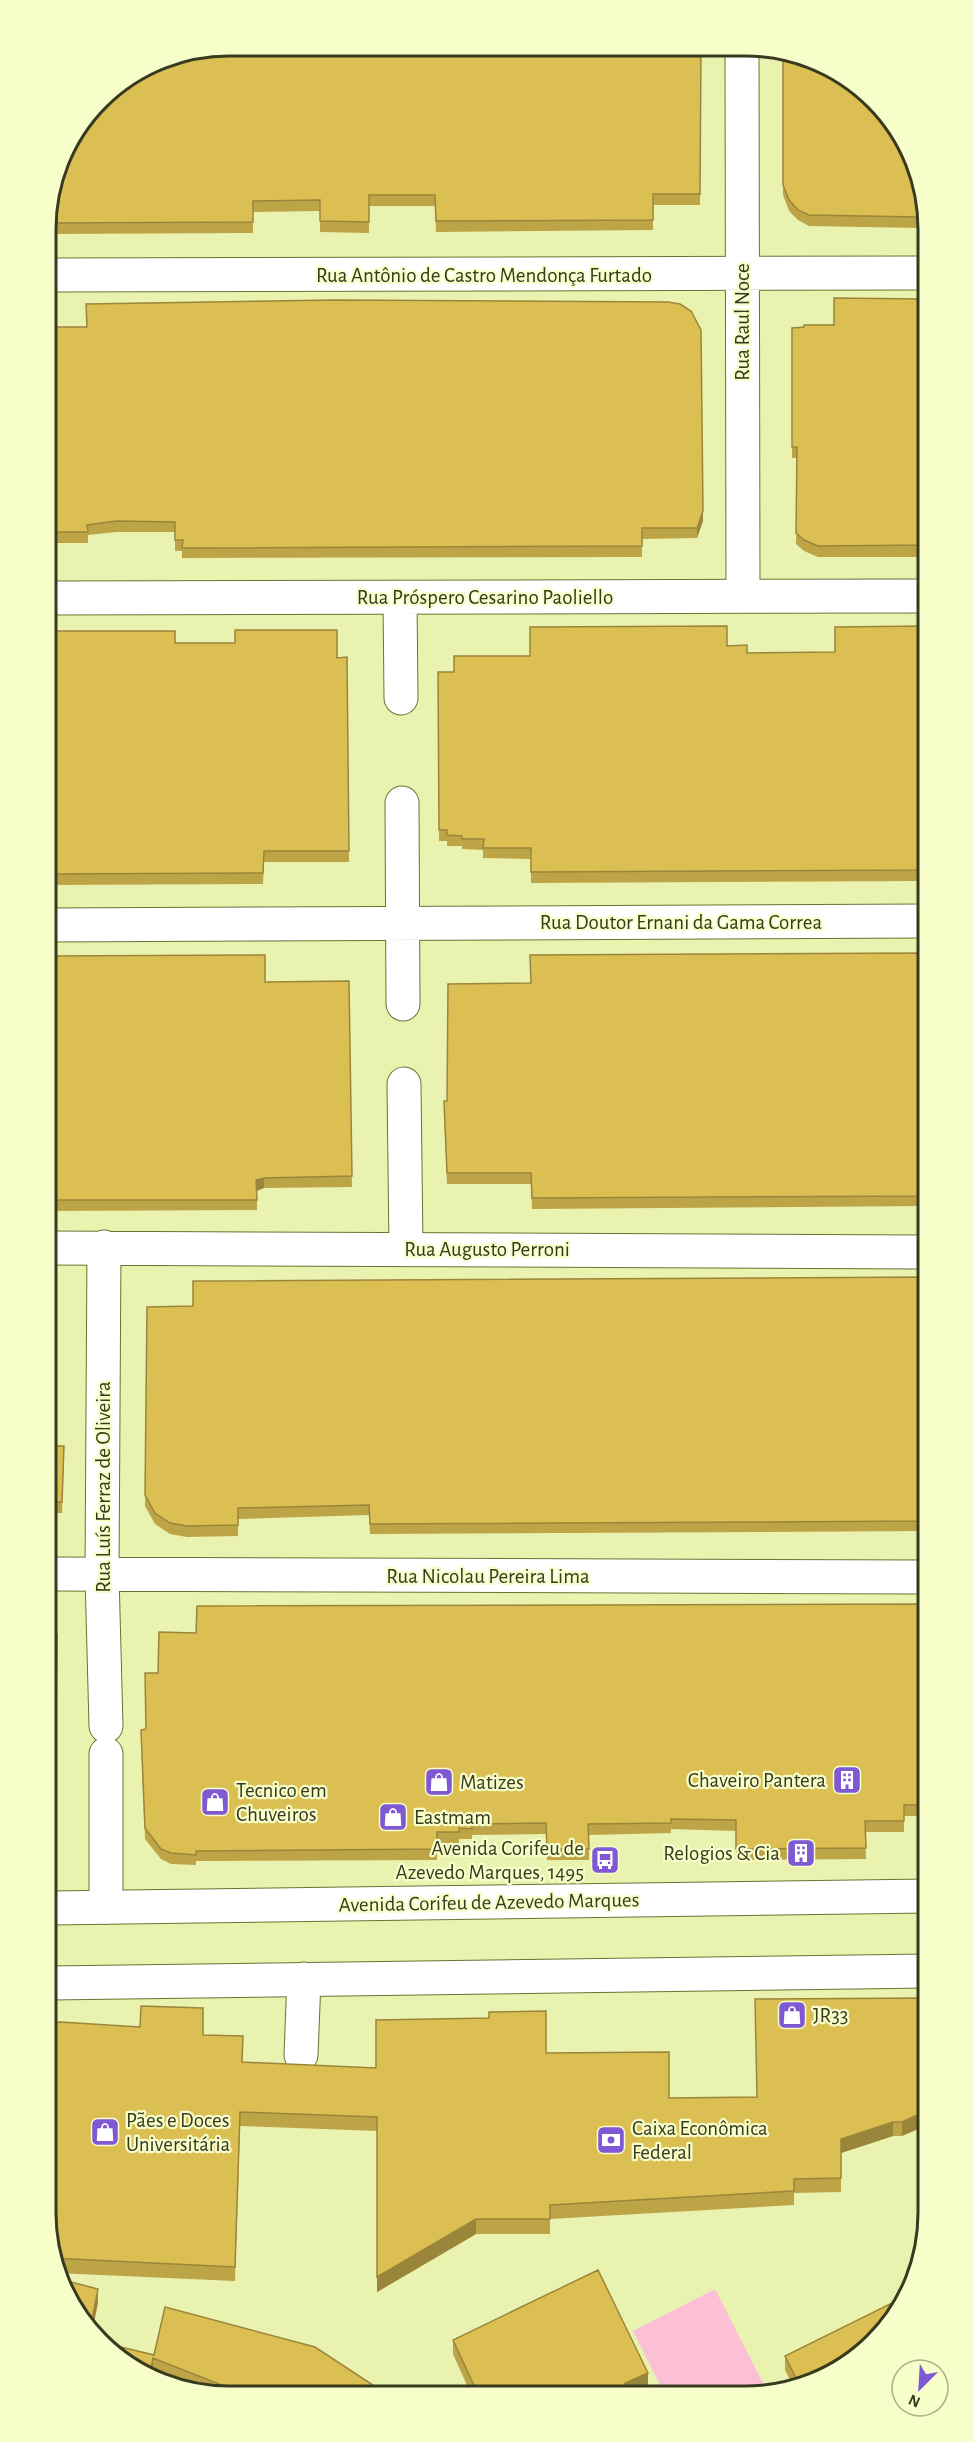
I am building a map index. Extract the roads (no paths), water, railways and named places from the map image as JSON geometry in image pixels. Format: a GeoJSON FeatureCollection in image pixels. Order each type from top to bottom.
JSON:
{"type":"FeatureCollection","features":[{"type":"Feature","properties":{"kind":"street","name":"Rua Raul Noce"},"geometry":{"type":"LineString","coordinates":[[742,55],[743,595]]}},
{"type":"Feature","properties":{"kind":"street","name":"Rua Antônio de Castro Mendonça Furtado"},"geometry":{"type":"LineString","coordinates":[[56,275],[742,276],[918,273]]}},
{"type":"Feature","properties":{"kind":"street","name":"Rua Próspero Cesarino Paoliello"},"geometry":{"type":"LineString","coordinates":[[56,598],[918,596]]}},
{"type":"Feature","properties":{"kind":"street"},"geometry":{"type":"LineString","coordinates":[[400,598],[401,698]]}},
{"type":"Feature","properties":{"kind":"street"},"geometry":{"type":"LineString","coordinates":[[402,803],[389,923],[403,1004]]}},
{"type":"Feature","properties":{"kind":"street","name":"Rua Doutor Ernani da Gama Correa"},"geometry":{"type":"LineString","coordinates":[[389,923],[918,921]]}},
{"type":"Feature","properties":{"kind":"street"},"geometry":{"type":"LineString","coordinates":[[56,925],[389,923]]}},
{"type":"Feature","properties":{"kind":"street"},"geometry":{"type":"LineString","coordinates":[[404,1084],[406,1248]]}},
{"type":"Feature","properties":{"kind":"street","name":"Rua Luís Ferraz de Oliveira"},"geometry":{"type":"LineString","coordinates":[[105,1247],[102,1575],[106,1740],[106,1907]]}},
{"type":"Feature","properties":{"kind":"street","name":"Rua Augusto Perroni"},"geometry":{"type":"LineString","coordinates":[[55,1248],[918,1252]]}},
{"type":"Feature","properties":{"kind":"street","name":"Rua Nicolau Pereira Lima"},"geometry":{"type":"LineString","coordinates":[[55,1574],[918,1577]]}},
{"type":"Feature","properties":{"kind":"street","name":"Avenida Corifeu de Azevedo Marques"},"geometry":{"type":"LineString","coordinates":[[55,1908],[918,1896]]}},
{"type":"Feature","properties":{"kind":"street"},"geometry":{"type":"LineString","coordinates":[[55,1983],[918,1971]]}},
{"type":"Feature","properties":{"kind":"street"},"geometry":{"type":"LineString","coordinates":[[300,2055],[304,1979]]}},
{"type":"Feature","properties":{"kind":"place","name":"Chaveiro Pantera"},"geometry":{"type":"Point","coordinates":[847,1780]}},
{"type":"Feature","properties":{"kind":"place","name":"Matizes"},"geometry":{"type":"Point","coordinates":[439,1782]}},
{"type":"Feature","properties":{"kind":"place","name":"Tecnico em Chuveiros"},"geometry":{"type":"Point","coordinates":[215,1802]}},
{"type":"Feature","properties":{"kind":"place","name":"Eastmam"},"geometry":{"type":"Point","coordinates":[393,1817]}},
{"type":"Feature","properties":{"kind":"place","name":"Relogios & Cia"},"geometry":{"type":"Point","coordinates":[801,1853]}},
{"type":"Feature","properties":{"kind":"place","name":"Avenida Corifeu de Azevedo Marques, 1495"},"geometry":{"type":"Point","coordinates":[605,1860]}},
{"type":"Feature","properties":{"kind":"place","name":"JR33"},"geometry":{"type":"Point","coordinates":[792,2015]}},
{"type":"Feature","properties":{"kind":"place","name":"Pães e Doces Universitária"},"geometry":{"type":"Point","coordinates":[105,2132]}},
{"type":"Feature","properties":{"kind":"place","name":"Caixa Econômica Federal"},"geometry":{"type":"Point","coordinates":[611,2140]}}]}
